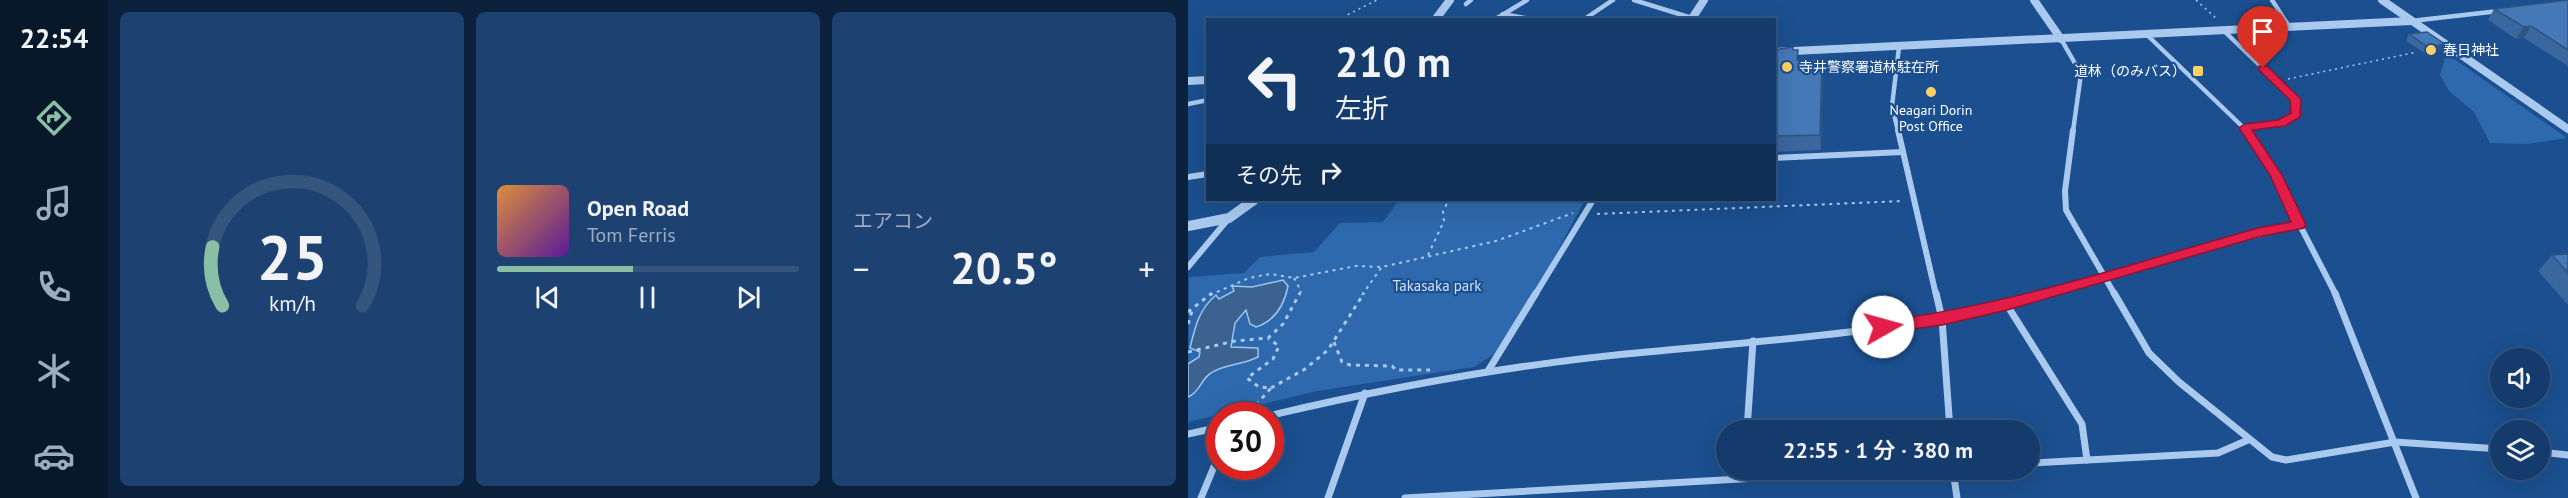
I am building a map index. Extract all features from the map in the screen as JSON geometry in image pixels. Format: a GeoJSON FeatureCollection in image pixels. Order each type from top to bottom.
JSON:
{"type":"FeatureCollection","features":[{"type":"Feature","properties":{"kind":"street"},"geometry":{"type":"LineString","coordinates":[[1436,18],[1450,0]]}},
{"type":"Feature","properties":{"kind":"street"},"geometry":{"type":"LineString","coordinates":[[1466,4],[1472,0]]}},
{"type":"Feature","properties":{"kind":"street"},"geometry":{"type":"LineString","coordinates":[[1497,18],[1527,0]]}},
{"type":"Feature","properties":{"kind":"street"},"geometry":{"type":"LineString","coordinates":[[1585,18],[1613,0]]}},
{"type":"Feature","properties":{"kind":"street"},"geometry":{"type":"LineString","coordinates":[[1634,0],[1688,18]]}},
{"type":"Feature","properties":{"kind":"street"},"geometry":{"type":"LineString","coordinates":[[1692,18],[1704,0]]}},
{"type":"Feature","properties":{"kind":"street"},"geometry":{"type":"LineString","coordinates":[[2034,0],[2061,39],[2081,74],[2065,191],[2066,210],[2149,352],[2179,382],[2248,440],[2272,457],[2286,460],[2395,442],[2490,449]]}},
{"type":"Feature","properties":{"kind":"street"},"geometry":{"type":"LineString","coordinates":[[2272,0],[2290,28]]}},
{"type":"Feature","properties":{"kind":"street"},"geometry":{"type":"LineString","coordinates":[[2382,0],[2568,129]]}},
{"type":"Feature","properties":{"kind":"street"},"geometry":{"type":"LineString","coordinates":[[1776,52],[2290,28],[2410,21],[2508,10]]}},
{"type":"Feature","properties":{"kind":"street"},"geometry":{"type":"LineString","coordinates":[[1503,14],[1525,18]]}},
{"type":"Feature","properties":{"kind":"street"},"geometry":{"type":"LineString","coordinates":[[2227,30],[2295,99],[2296,114],[2281,123],[2245,128]]}},
{"type":"Feature","properties":{"kind":"street"},"geometry":{"type":"LineString","coordinates":[[2146,34],[2245,128],[2276,175],[2299,225],[2338,298],[2416,498]]}},
{"type":"Feature","properties":{"kind":"street"},"geometry":{"type":"LineString","coordinates":[[1899,47],[1892,106],[1942,319],[1949,420]]}},
{"type":"Feature","properties":{"kind":"street"},"geometry":{"type":"LineString","coordinates":[[1188,81],[1206,80]]}},
{"type":"Feature","properties":{"kind":"street"},"geometry":{"type":"LineString","coordinates":[[1188,104],[1206,100]]}},
{"type":"Feature","properties":{"kind":"street"},"geometry":{"type":"LineString","coordinates":[[1776,158],[1903,152]]}},
{"type":"Feature","properties":{"kind":"street"},"geometry":{"type":"LineString","coordinates":[[1188,177],[1206,174]]}},
{"type":"Feature","properties":{"kind":"street"},"geometry":{"type":"LineString","coordinates":[[1188,267],[1229,218],[1253,201]]}},
{"type":"Feature","properties":{"kind":"street"},"geometry":{"type":"LineString","coordinates":[[1488,370],[1581,213],[1592,201]]}},
{"type":"Feature","properties":{"kind":"street"},"geometry":{"type":"LineString","coordinates":[[1188,226],[1229,218]]}},
{"type":"Feature","properties":{"kind":"street"},"geometry":{"type":"LineString","coordinates":[[1284,412],[1365,393],[1488,370],[1942,319],[2007,305],[2258,232],[2299,225]]}},
{"type":"Feature","properties":{"kind":"street"},"geometry":{"type":"LineString","coordinates":[[2007,305],[2082,424],[2087,460]]}},
{"type":"Feature","properties":{"kind":"street"},"geometry":{"type":"LineString","coordinates":[[1748,420],[1753,341]]}},
{"type":"Feature","properties":{"kind":"street"},"geometry":{"type":"LineString","coordinates":[[1328,498],[1365,393]]}},
{"type":"Feature","properties":{"kind":"street"},"geometry":{"type":"LineString","coordinates":[[1188,434],[1206,430]]}},
{"type":"Feature","properties":{"kind":"street"},"geometry":{"type":"LineString","coordinates":[[2040,462],[2218,453],[2248,440]]}},
{"type":"Feature","properties":{"kind":"street"},"geometry":{"type":"LineString","coordinates":[[2550,453],[2568,455]]}},
{"type":"Feature","properties":{"kind":"street"},"geometry":{"type":"LineString","coordinates":[[1405,498],[1716,476]]}},
{"type":"Feature","properties":{"kind":"street"},"geometry":{"type":"LineString","coordinates":[[1201,498],[1208,480]]}},
{"type":"Feature","properties":{"kind":"street"},"geometry":{"type":"LineString","coordinates":[[1954,480],[1957,498]]}},
{"type":"Feature","properties":{"kind":"path"},"geometry":{"type":"LineString","coordinates":[[1340,18],[1377,0]]}},
{"type":"Feature","properties":{"kind":"path"},"geometry":{"type":"LineString","coordinates":[[2196,0],[2227,30]]}},
{"type":"Feature","properties":{"kind":"path"},"geometry":{"type":"LineString","coordinates":[[2276,81],[2349,68],[2416,52]]}},
{"type":"Feature","properties":{"kind":"path"},"geometry":{"type":"LineString","coordinates":[[1188,324],[1190,311],[1215,291],[1249,278],[1270,274],[1294,278],[1356,266],[1382,267],[1496,241],[1581,213],[1915,200]]}},
{"type":"Feature","properties":{"kind":"path"},"geometry":{"type":"LineString","coordinates":[[1428,256],[1444,221],[1443,212],[1448,201]]}},
{"type":"Feature","properties":{"kind":"path"},"geometry":{"type":"LineString","coordinates":[[1259,402],[1271,388],[1303,372],[1334,342],[1357,302],[1376,281],[1382,267]]}},
{"type":"Feature","properties":{"kind":"path"},"geometry":{"type":"LineString","coordinates":[[1188,352],[1235,341],[1268,338],[1283,324],[1301,291],[1294,278]]}},
{"type":"Feature","properties":{"kind":"path"},"geometry":{"type":"LineString","coordinates":[[1268,338],[1280,346],[1273,359],[1247,378],[1259,387],[1271,388]]}},
{"type":"Feature","properties":{"kind":"path"},"geometry":{"type":"LineString","coordinates":[[1334,342],[1342,362],[1350,365],[1392,366],[1396,370],[1430,368],[1430,373]]}},
{"type":"Feature","properties":{"kind":"green space"},"geometry":{"type":"Polygon","coordinates":[[[2445,58],[2454,59],[2567,138],[2527,144],[2490,143],[2474,112],[2449,91],[2440,75],[2445,58]]]}},
{"type":"Feature","properties":{"kind":"green space","name":"Takasaka park"},"geometry":{"type":"Polygon","coordinates":[[[1398,201],[1584,201],[1529,304],[1494,354],[1474,367],[1317,391],[1271,402],[1206,402],[1206,418],[1188,422],[1189,277],[1244,273],[1260,257],[1314,252],[1340,223],[1383,222],[1398,201]]]}},
{"type":"Feature","properties":{"kind":"shaded area"},"geometry":{"type":"Polygon","coordinates":[[[1283,280],[1288,286],[1281,306],[1273,317],[1256,327],[1250,324],[1246,310],[1235,323],[1231,347],[1258,348],[1258,357],[1216,370],[1207,376],[1196,392],[1188,397],[1188,364],[1199,357],[1200,352],[1190,348],[1205,306],[1216,295],[1219,299],[1234,291],[1232,286],[1252,287],[1283,280]]]}},
{"type":"Feature","properties":{"kind":"building"},"geometry":{"type":"Polygon","coordinates":[[[2568,0],[2568,50],[2531,26],[2524,27],[2494,9],[2568,0]]]}},
{"type":"Feature","properties":{"kind":"building"},"geometry":{"type":"Polygon","coordinates":[[[2427,32],[2445,44],[2428,47],[2409,34],[2427,32]]]}},
{"type":"Feature","properties":{"kind":"building"},"geometry":{"type":"Polygon","coordinates":[[[1793,47],[1793,50],[1798,50],[1797,60],[1822,59],[1820,135],[1776,136],[1776,50],[1793,47]]]}},
{"type":"Feature","properties":{"kind":"building"},"geometry":{"type":"Polygon","coordinates":[[[2568,254],[2568,273],[2552,255],[2568,254]]]}},
{"type":"Feature","properties":{"kind":"place","name":"春日神社"},"geometry":{"type":"Point","coordinates":[2431,50]}},
{"type":"Feature","properties":{"kind":"place","name":"寺井警察署道林駐在所"},"geometry":{"type":"Point","coordinates":[1787,67]}},
{"type":"Feature","properties":{"kind":"place","name":"道林（のみバス）"},"geometry":{"type":"Point","coordinates":[2198,71]}},
{"type":"Feature","properties":{"kind":"place","name":"Neagari Dorin Post Office"},"geometry":{"type":"Point","coordinates":[1931,92]}},
{"type":"Feature","properties":{"kind":"route"},"geometry":{"type":"LineString","coordinates":[[1883,327],[1942,319],[2007,305],[2258,232],[2299,225],[2276,175],[2262,150],[2245,128],[2281,123],[2296,114],[2295,99],[2263,68]]}}]}
